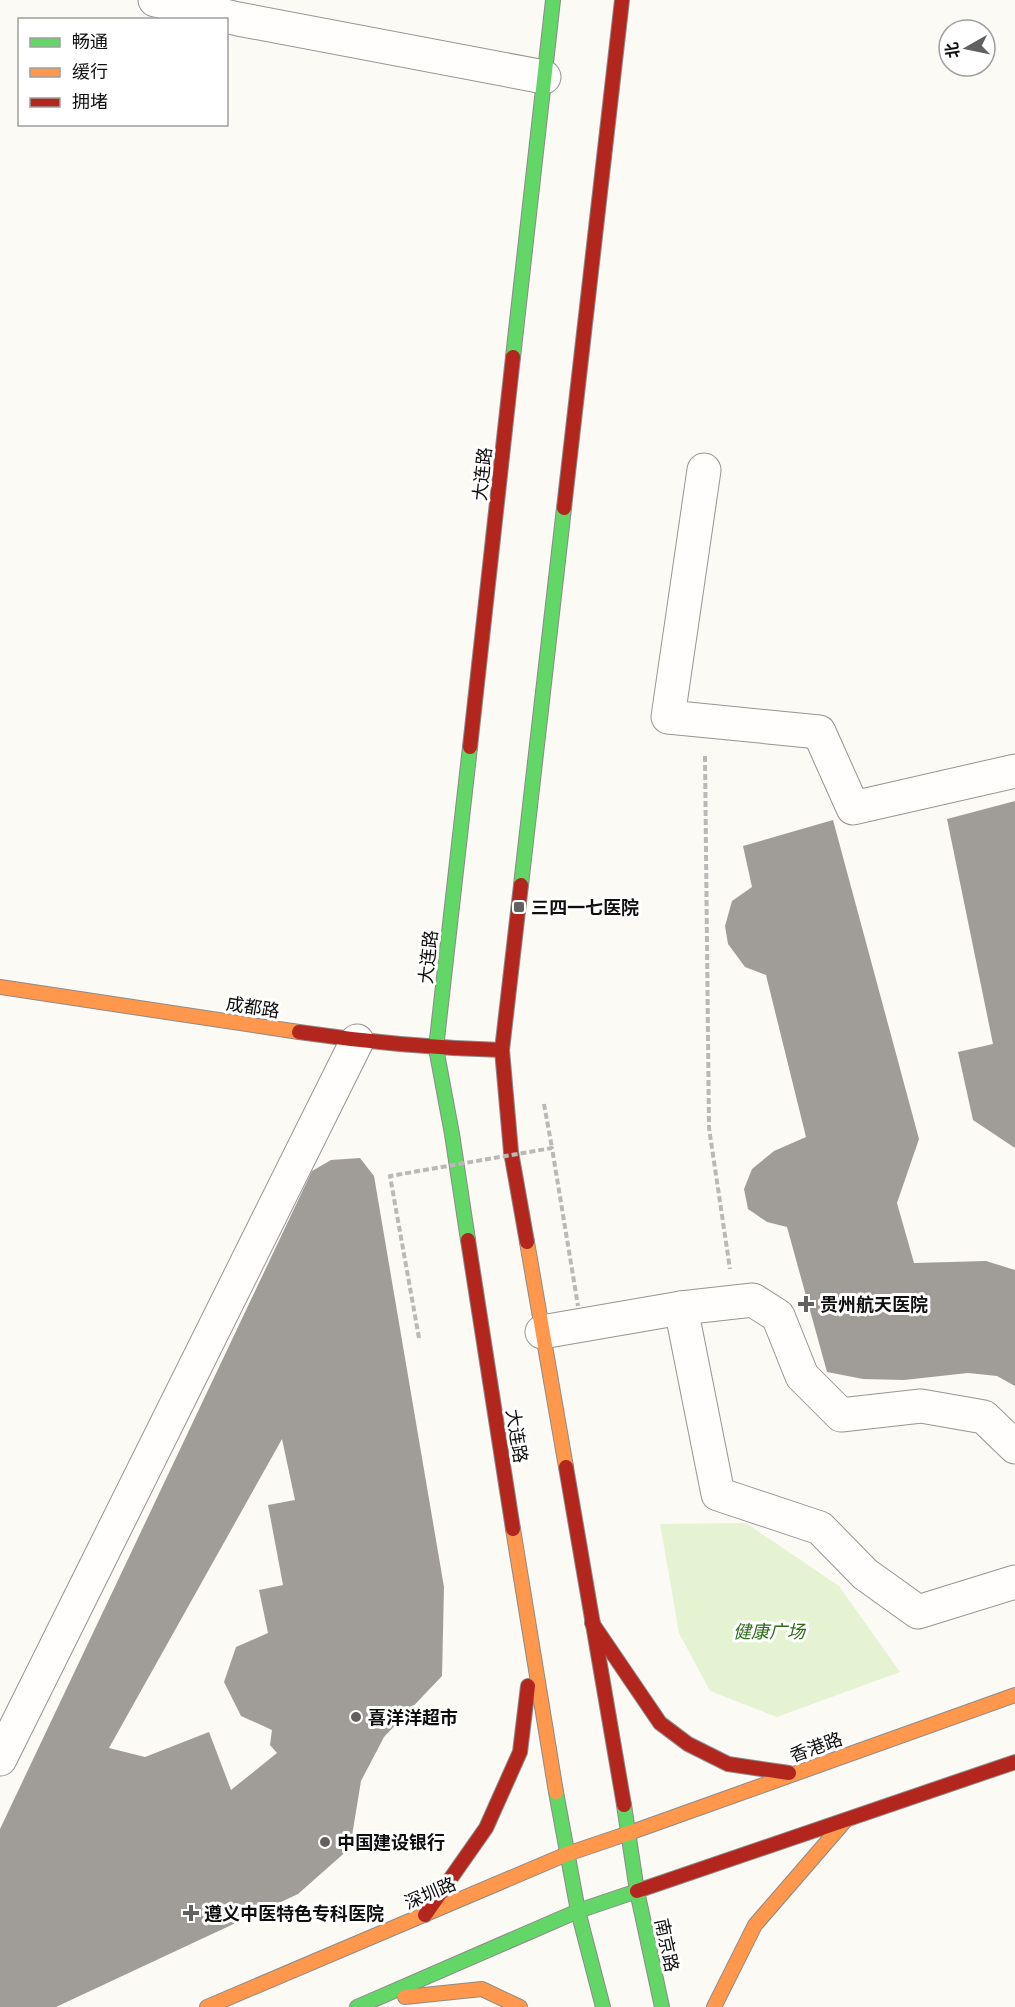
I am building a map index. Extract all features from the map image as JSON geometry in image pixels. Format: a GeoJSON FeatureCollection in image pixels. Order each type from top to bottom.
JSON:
{"type":"FeatureCollection","features":[{"type":"Feature","properties":{"kind":"main road","name":"大连路"},"geometry":{"type":"LineString","coordinates":[[553,0],[436,1048],[452,1134],[532,1651],[578,1911]]}},
{"type":"Feature","properties":{"kind":"main road"},"geometry":{"type":"LineString","coordinates":[[622,0],[502,1050],[511,1152],[628,1833]]}},
{"type":"Feature","properties":{"kind":"main road","name":"成都路"},"geometry":{"type":"LineString","coordinates":[[0,987],[357,1041],[436,1048],[502,1050]]}},
{"type":"Feature","properties":{"kind":"main road"},"geometry":{"type":"LineString","coordinates":[[592,1623],[660,1723],[688,1744],[728,1764],[794,1774]]}},
{"type":"Feature","properties":{"kind":"main road"},"geometry":{"type":"LineString","coordinates":[[425,1914],[486,1828],[520,1752],[532,1651]]}},
{"type":"Feature","properties":{"kind":"main road","name":"香港路"},"geometry":{"type":"LineString","coordinates":[[567,1854],[1015,1695]]}},
{"type":"Feature","properties":{"kind":"main road"},"geometry":{"type":"LineString","coordinates":[[357,2007],[578,1911],[1015,1762]]}},
{"type":"Feature","properties":{"kind":"main road"},"geometry":{"type":"LineString","coordinates":[[714,2007],[755,1925],[846,1820]]}},
{"type":"Feature","properties":{"kind":"main road","name":"南京路"},"geometry":{"type":"LineString","coordinates":[[628,1833],[637,1891],[662,2007]]}},
{"type":"Feature","properties":{"kind":"main road","name":"深圳路"},"geometry":{"type":"LineString","coordinates":[[207,2007],[567,1854]]}},
{"type":"Feature","properties":{"kind":"main road"},"geometry":{"type":"LineString","coordinates":[[578,1911],[603,2007]]}},
{"type":"Feature","properties":{"kind":"main road"},"geometry":{"type":"LineString","coordinates":[[373,2000],[482,1989],[520,2007]]}},
{"type":"Feature","properties":{"kind":"street"},"geometry":{"type":"LineString","coordinates":[[155,0],[238,19],[544,77]]}},
{"type":"Feature","properties":{"kind":"street"},"geometry":{"type":"LineString","coordinates":[[704,470],[668,717],[819,732],[853,808],[1015,771]]}},
{"type":"Feature","properties":{"kind":"street"},"geometry":{"type":"LineString","coordinates":[[0,1760],[357,1041]]}},
{"type":"Feature","properties":{"kind":"street"},"geometry":{"type":"LineString","coordinates":[[542,1332],[681,1308],[753,1300],[777,1316],[802,1376],[841,1415],[921,1406],[984,1416],[1015,1447]]}},
{"type":"Feature","properties":{"kind":"street"},"geometry":{"type":"LineString","coordinates":[[681,1308],[718,1494],[820,1527],[865,1574],[918,1612],[1015,1582]]}},
{"type":"Feature","properties":{"kind":"path"},"geometry":{"type":"LineString","coordinates":[[705,721],[709,1128],[735,1302]]}},
{"type":"Feature","properties":{"kind":"path"},"geometry":{"type":"LineString","coordinates":[[419,1338],[390,1176],[552,1148],[578,1306]]}},
{"type":"Feature","properties":{"kind":"green space","name":"健康广场"},"geometry":{"type":"Polygon","coordinates":[[[746,1523],[839,1586],[900,1672],[777,1717],[710,1691],[679,1633],[660,1524],[746,1523]]]}},
{"type":"Feature","properties":{"kind":"building"},"geometry":{"type":"Polygon","coordinates":[[[1015,801],[1015,1148],[973,1120],[958,1052],[993,1044],[947,819],[1015,801]]]}},
{"type":"Feature","properties":{"kind":"building"},"geometry":{"type":"Polygon","coordinates":[[[833,820],[919,1139],[897,1203],[914,1263],[986,1261],[1015,1270],[1015,1386],[997,1376],[968,1373],[904,1380],[863,1379],[827,1372],[787,1227],[767,1222],[748,1209],[744,1189],[752,1169],[774,1151],[806,1137],[766,975],[745,967],[728,944],[725,926],[732,901],[752,887],[743,846],[833,820]]]}},
{"type":"Feature","properties":{"kind":"building"},"geometry":{"type":"Polygon","coordinates":[[[360,1158],[374,1176],[444,1587],[442,1676],[384,1737],[361,1781],[350,1848],[298,1894],[56,2007],[0,2007],[0,1829],[312,1171],[331,1160],[360,1158]],[[282,1439],[109,1748],[145,1757],[209,1732],[231,1790],[277,1753],[270,1745],[272,1730],[241,1716],[224,1682],[236,1647],[268,1633],[259,1590],[283,1585],[268,1505],[295,1500],[282,1439]]]}},
{"type":"Feature","properties":{"kind":"traffic: fast"},"geometry":{"type":"LineString","coordinates":[[513,357],[553,0]]}},
{"type":"Feature","properties":{"kind":"traffic: fast"},"geometry":{"type":"LineString","coordinates":[[521,885],[564,508]]}},
{"type":"Feature","properties":{"kind":"traffic: fast"},"geometry":{"type":"LineString","coordinates":[[468,1240],[436,1048],[470,747]]}},
{"type":"Feature","properties":{"kind":"traffic: fast"},"geometry":{"type":"LineString","coordinates":[[556,1792],[578,1911],[603,2007]]}},
{"type":"Feature","properties":{"kind":"traffic: fast"},"geometry":{"type":"LineString","coordinates":[[624,1805],[637,1891],[662,2007]]}},
{"type":"Feature","properties":{"kind":"traffic: fast"},"geometry":{"type":"LineString","coordinates":[[357,2007],[578,1911],[637,1891]]}},
{"type":"Feature","properties":{"kind":"traffic: slow"},"geometry":{"type":"LineString","coordinates":[[0,987],[299,1032]]}},
{"type":"Feature","properties":{"kind":"traffic: slow"},"geometry":{"type":"LineString","coordinates":[[527,1242],[566,1467]]}},
{"type":"Feature","properties":{"kind":"traffic: slow"},"geometry":{"type":"LineString","coordinates":[[513,1529],[556,1792]]}},
{"type":"Feature","properties":{"kind":"traffic: slow"},"geometry":{"type":"LineString","coordinates":[[629,1833],[1015,1695]]}},
{"type":"Feature","properties":{"kind":"traffic: slow"},"geometry":{"type":"LineString","coordinates":[[714,2007],[755,1925],[845,1821]]}},
{"type":"Feature","properties":{"kind":"traffic: slow"},"geometry":{"type":"LineString","coordinates":[[207,2007],[567,1854],[629,1833]]}},
{"type":"Feature","properties":{"kind":"traffic: slow"},"geometry":{"type":"LineString","coordinates":[[405,1997],[482,1989],[520,2007]]}},
{"type":"Feature","properties":{"kind":"traffic: jam"},"geometry":{"type":"LineString","coordinates":[[564,508],[622,0]]}},
{"type":"Feature","properties":{"kind":"traffic: jam"},"geometry":{"type":"LineString","coordinates":[[470,747],[513,357]]}},
{"type":"Feature","properties":{"kind":"traffic: jam"},"geometry":{"type":"LineString","coordinates":[[521,885],[502,1050],[511,1152],[527,1242]]}},
{"type":"Feature","properties":{"kind":"traffic: jam"},"geometry":{"type":"LineString","coordinates":[[299,1032],[400,1044],[502,1050]]}},
{"type":"Feature","properties":{"kind":"traffic: jam"},"geometry":{"type":"LineString","coordinates":[[468,1240],[513,1529]]}},
{"type":"Feature","properties":{"kind":"traffic: jam"},"geometry":{"type":"LineString","coordinates":[[566,1467],[624,1805]]}},
{"type":"Feature","properties":{"kind":"traffic: jam"},"geometry":{"type":"LineString","coordinates":[[592,1623],[660,1723],[688,1744],[728,1764],[789,1773]]}},
{"type":"Feature","properties":{"kind":"traffic: jam"},"geometry":{"type":"LineString","coordinates":[[425,1915],[486,1828],[520,1752],[528,1686]]}},
{"type":"Feature","properties":{"kind":"traffic: jam"},"geometry":{"type":"LineString","coordinates":[[637,1891],[1015,1762]]}},
{"type":"Feature","properties":{"kind":"place","name":"三四一七医院"},"geometry":{"type":"Point","coordinates":[519,907]}},
{"type":"Feature","properties":{"kind":"place","name":"贵州航天医院"},"geometry":{"type":"Point","coordinates":[806,1304]}},
{"type":"Feature","properties":{"kind":"place","name":"喜洋洋超市"},"geometry":{"type":"Point","coordinates":[356,1717]}},
{"type":"Feature","properties":{"kind":"place","name":"中国建设银行"},"geometry":{"type":"Point","coordinates":[325,1842]}},
{"type":"Feature","properties":{"kind":"place","name":"遵义中医特色专科医院"},"geometry":{"type":"Point","coordinates":[191,1913]}}]}
